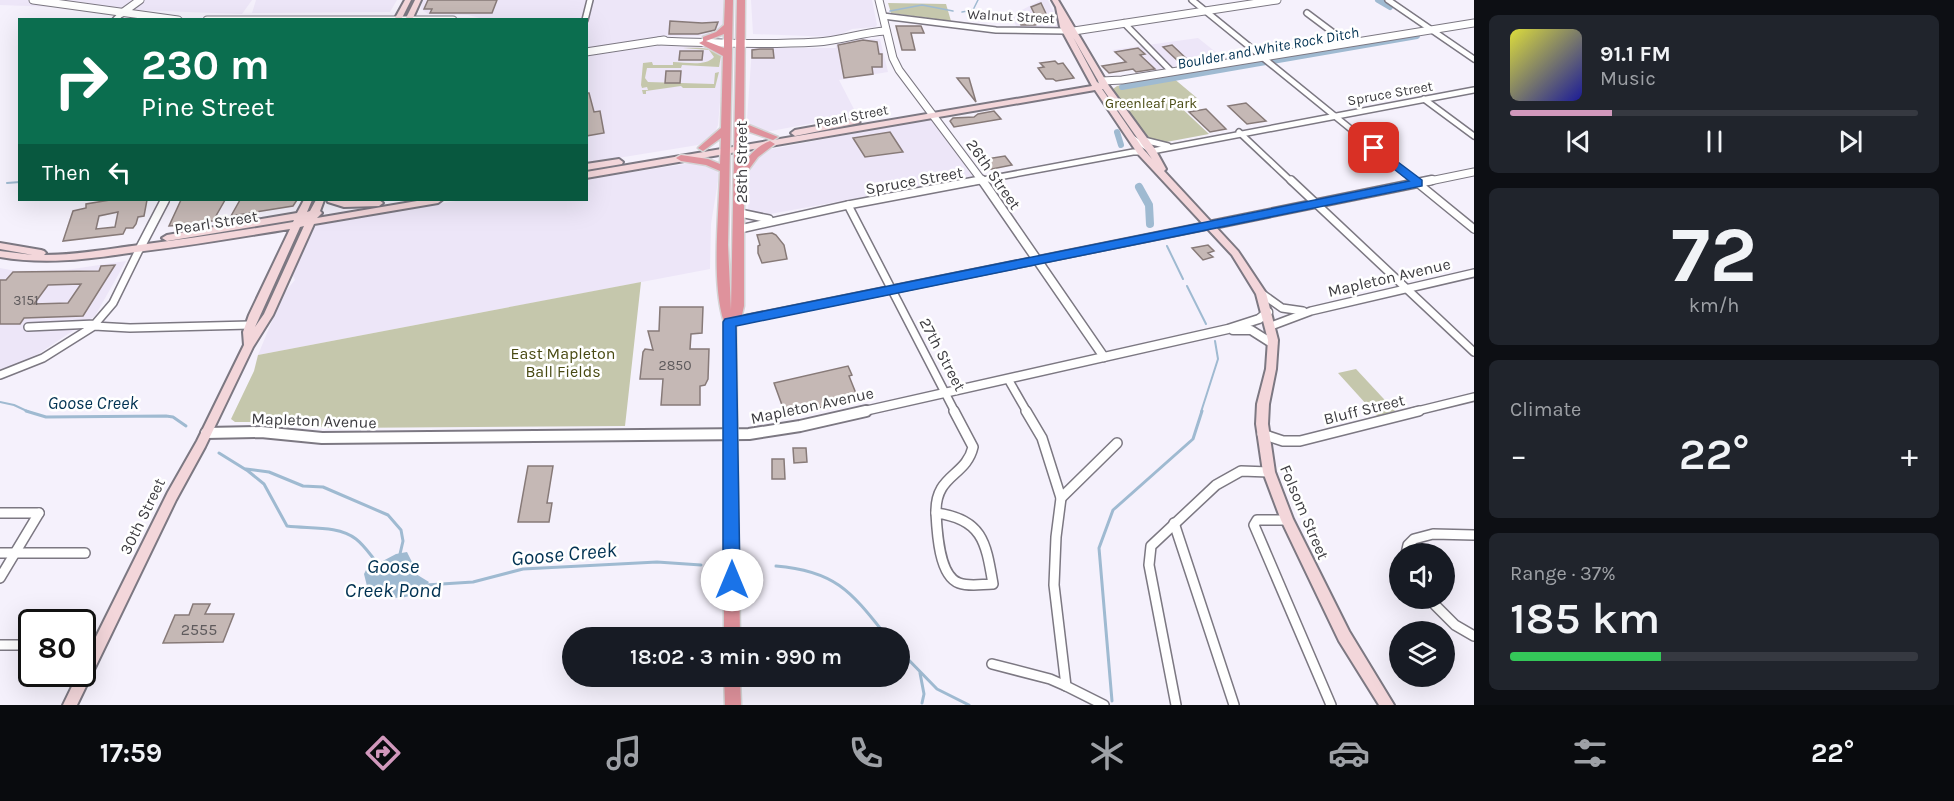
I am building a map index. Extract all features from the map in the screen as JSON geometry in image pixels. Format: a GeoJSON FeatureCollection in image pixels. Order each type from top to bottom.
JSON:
{"type":"FeatureCollection","features":[{"type":"Feature","properties":{"kind":"highway","name":"28th Street"},"geometry":{"type":"LineString","coordinates":[[729,0],[724,169],[724,305],[730,322],[732,627]]}},
{"type":"Feature","properties":{"kind":"highway","name":"28th Street"},"geometry":{"type":"LineString","coordinates":[[730,322],[736,315],[738,306],[741,0]]}},
{"type":"Feature","properties":{"kind":"highway"},"geometry":{"type":"LineString","coordinates":[[705,41],[719,34],[729,25]]}},
{"type":"Feature","properties":{"kind":"highway"},"geometry":{"type":"LineString","coordinates":[[705,41],[720,48],[729,56]]}},
{"type":"Feature","properties":{"kind":"highway"},"geometry":{"type":"LineString","coordinates":[[741,125],[772,140],[755,155],[741,174]]}},
{"type":"Feature","properties":{"kind":"highway"},"geometry":{"type":"LineString","coordinates":[[703,148],[725,130]]}},
{"type":"Feature","properties":{"kind":"highway"},"geometry":{"type":"LineString","coordinates":[[681,158],[708,162],[724,169]]}},
{"type":"Feature","properties":{"kind":"highway"},"geometry":{"type":"LineString","coordinates":[[732,687],[732,705]]}},
{"type":"Feature","properties":{"kind":"main road"},"geometry":{"type":"LineString","coordinates":[[399,18],[408,0]]}},
{"type":"Feature","properties":{"kind":"main road"},"geometry":{"type":"LineString","coordinates":[[408,18],[416,3]]}},
{"type":"Feature","properties":{"kind":"main road","name":"Folsom Street"},"geometry":{"type":"LineString","coordinates":[[1057,4],[1137,152],[1161,169],[1211,225],[1241,260],[1261,293],[1268,312],[1273,344],[1271,369],[1263,404],[1262,434],[1269,472],[1287,520],[1344,636],[1387,705]]}},
{"type":"Feature","properties":{"kind":"main road","name":"Folsom Street"},"geometry":{"type":"LineString","coordinates":[[1099,84],[1144,140],[1155,150],[1161,169]]}},
{"type":"Feature","properties":{"kind":"main road","name":"Pearl Street"},"geometry":{"type":"LineString","coordinates":[[588,175],[741,145],[841,131],[1032,92],[1099,84]]}},
{"type":"Feature","properties":{"kind":"main road","name":"Pearl Street"},"geometry":{"type":"LineString","coordinates":[[772,140],[890,115],[1000,104],[1099,84]]}},
{"type":"Feature","properties":{"kind":"main road"},"geometry":{"type":"LineString","coordinates":[[1000,104],[1028,97],[1032,92]]}},
{"type":"Feature","properties":{"kind":"main road"},"geometry":{"type":"LineString","coordinates":[[841,131],[844,128],[890,115]]}},
{"type":"Feature","properties":{"kind":"main road","name":"Pearl Street"},"geometry":{"type":"LineString","coordinates":[[588,167],[703,148],[725,148]]}},
{"type":"Feature","properties":{"kind":"main road","name":"30th Street"},"geometry":{"type":"LineString","coordinates":[[249,345],[250,325],[308,201]]}},
{"type":"Feature","properties":{"kind":"main road","name":"30th Street"},"geometry":{"type":"LineString","coordinates":[[70,705],[172,496],[249,345],[268,315],[320,201]]}},
{"type":"Feature","properties":{"kind":"main road"},"geometry":{"type":"LineString","coordinates":[[334,201],[344,204],[379,203]]}},
{"type":"Feature","properties":{"kind":"main road","name":"Pearl Street"},"geometry":{"type":"LineString","coordinates":[[312,218],[392,201]]}},
{"type":"Feature","properties":{"kind":"main road","name":"Pearl Street"},"geometry":{"type":"LineString","coordinates":[[142,245],[431,201]]}},
{"type":"Feature","properties":{"kind":"main road","name":"Pearl Street"},"geometry":{"type":"LineString","coordinates":[[142,245],[253,232],[298,220]]}},
{"type":"Feature","properties":{"kind":"main road"},"geometry":{"type":"LineString","coordinates":[[253,232],[278,235],[283,241],[283,252]]}},
{"type":"Feature","properties":{"kind":"main road"},"geometry":{"type":"LineString","coordinates":[[0,246],[27,251],[60,253],[142,245]]}},
{"type":"Feature","properties":{"kind":"main road"},"geometry":{"type":"LineString","coordinates":[[0,254],[58,260],[142,245]]}},
{"type":"Feature","properties":{"kind":"street"},"geometry":{"type":"LineString","coordinates":[[33,0],[162,18]]}},
{"type":"Feature","properties":{"kind":"street"},"geometry":{"type":"LineString","coordinates":[[117,18],[140,0]]}},
{"type":"Feature","properties":{"kind":"street"},"geometry":{"type":"LineString","coordinates":[[586,18],[590,0]]}},
{"type":"Feature","properties":{"kind":"street","name":"26th Street"},"geometry":{"type":"LineString","coordinates":[[879,0],[897,67],[983,182],[1104,357]]}},
{"type":"Feature","properties":{"kind":"street"},"geometry":{"type":"LineString","coordinates":[[1192,0],[1474,228]]}},
{"type":"Feature","properties":{"kind":"street","name":"Walnut Street"},"geometry":{"type":"LineString","coordinates":[[883,16],[996,30],[1070,31],[1275,0]]}},
{"type":"Feature","properties":{"kind":"street"},"geometry":{"type":"LineString","coordinates":[[1388,0],[1474,59]]}},
{"type":"Feature","properties":{"kind":"street"},"geometry":{"type":"LineString","coordinates":[[416,3],[421,13],[433,18]]}},
{"type":"Feature","properties":{"kind":"street"},"geometry":{"type":"LineString","coordinates":[[1307,13],[1347,43]]}},
{"type":"Feature","properties":{"kind":"street"},"geometry":{"type":"LineString","coordinates":[[1124,22],[1172,72]]}},
{"type":"Feature","properties":{"kind":"street","name":"Pearl Street"},"geometry":{"type":"LineString","coordinates":[[1099,84],[1268,60],[1347,43],[1474,23]]}},
{"type":"Feature","properties":{"kind":"street"},"geometry":{"type":"LineString","coordinates":[[588,50],[659,41],[832,41],[862,32],[886,31]]}},
{"type":"Feature","properties":{"kind":"street","name":"Spruce Street"},"geometry":{"type":"LineString","coordinates":[[1155,150],[1239,132],[1474,90]]}},
{"type":"Feature","properties":{"kind":"street"},"geometry":{"type":"LineString","coordinates":[[1424,99],[1474,136]]}},
{"type":"Feature","properties":{"kind":"street"},"geometry":{"type":"LineString","coordinates":[[1239,132],[1474,352]]}},
{"type":"Feature","properties":{"kind":"street"},"geometry":{"type":"LineString","coordinates":[[1130,136],[1155,150]]}},
{"type":"Feature","properties":{"kind":"street","name":"Spruce Street"},"geometry":{"type":"LineString","coordinates":[[1144,140],[1169,146]]}},
{"type":"Feature","properties":{"kind":"street"},"geometry":{"type":"LineString","coordinates":[[1137,152],[1161,169]]}},
{"type":"Feature","properties":{"kind":"street","name":"Spruce Street"},"geometry":{"type":"LineString","coordinates":[[740,229],[848,205],[1137,152]]}},
{"type":"Feature","properties":{"kind":"street","name":"Spruce Street"},"geometry":{"type":"LineString","coordinates":[[1122,155],[1147,160]]}},
{"type":"Feature","properties":{"kind":"street"},"geometry":{"type":"LineString","coordinates":[[730,322],[1474,172]]}},
{"type":"Feature","properties":{"kind":"street"},"geometry":{"type":"LineString","coordinates":[[0,375],[43,358],[95,325],[113,303],[164,201]]}},
{"type":"Feature","properties":{"kind":"street","name":"27th Street"},"geometry":{"type":"LineString","coordinates":[[848,205],[971,441],[973,452],[938,490],[935,502],[935,513],[945,571],[951,579],[959,583],[993,584],[983,536],[959,516],[935,513]]}},
{"type":"Feature","properties":{"kind":"street","name":"Spruce Street"},"geometry":{"type":"LineString","coordinates":[[740,213],[760,219],[782,218]]}},
{"type":"Feature","properties":{"kind":"street","name":"Mapleton Avenue"},"geometry":{"type":"LineString","coordinates":[[1271,326],[1311,311],[1474,273]]}},
{"type":"Feature","properties":{"kind":"street","name":"Mapleton Avenue"},"geometry":{"type":"LineString","coordinates":[[1261,293],[1282,308],[1311,311]]}},
{"type":"Feature","properties":{"kind":"street","name":"Mapleton Avenue"},"geometry":{"type":"LineString","coordinates":[[206,433],[261,432],[322,438],[731,436],[800,426],[1228,329],[1259,319],[1268,312]]}},
{"type":"Feature","properties":{"kind":"street"},"geometry":{"type":"LineString","coordinates":[[28,327],[95,325],[130,328],[250,325]]}},
{"type":"Feature","properties":{"kind":"street"},"geometry":{"type":"LineString","coordinates":[[1228,329],[1251,330],[1273,344]]}},
{"type":"Feature","properties":{"kind":"street"},"geometry":{"type":"LineString","coordinates":[[1008,378],[1042,438],[1061,498],[1055,549],[1054,585],[1066,686]]}},
{"type":"Feature","properties":{"kind":"street","name":"Bluff Street"},"geometry":{"type":"LineString","coordinates":[[1262,434],[1283,441],[1299,441],[1474,397]]}},
{"type":"Feature","properties":{"kind":"street"},"geometry":{"type":"LineString","coordinates":[[1061,498],[1117,443]]}},
{"type":"Feature","properties":{"kind":"street"},"geometry":{"type":"LineString","coordinates":[[1176,705],[1149,565],[1151,546],[1216,485],[1241,471],[1269,472]]}},
{"type":"Feature","properties":{"kind":"street"},"geometry":{"type":"LineString","coordinates":[[0,513],[39,513],[0,578]]}},
{"type":"Feature","properties":{"kind":"street"},"geometry":{"type":"LineString","coordinates":[[1287,520],[1257,520],[1254,525],[1331,705]]}},
{"type":"Feature","properties":{"kind":"street"},"geometry":{"type":"LineString","coordinates":[[1174,523],[1233,705]]}},
{"type":"Feature","properties":{"kind":"street"},"geometry":{"type":"LineString","coordinates":[[1410,543],[1412,539],[1422,535],[1474,535]]}},
{"type":"Feature","properties":{"kind":"street"},"geometry":{"type":"LineString","coordinates":[[0,553],[86,553]]}},
{"type":"Feature","properties":{"kind":"street"},"geometry":{"type":"LineString","coordinates":[[1439,609],[1455,625],[1474,636]]}},
{"type":"Feature","properties":{"kind":"street"},"geometry":{"type":"LineString","coordinates":[[96,644],[100,644]]}},
{"type":"Feature","properties":{"kind":"street"},"geometry":{"type":"LineString","coordinates":[[0,645],[18,645]]}},
{"type":"Feature","properties":{"kind":"street"},"geometry":{"type":"LineString","coordinates":[[992,664],[1050,679],[1104,705]]}},
{"type":"Feature","properties":{"kind":"shaded area"},"geometry":{"type":"Polygon","coordinates":[[[0,0],[252,0],[242,14],[0,5],[0,0]]]}},
{"type":"Feature","properties":{"kind":"shaded area"},"geometry":{"type":"Polygon","coordinates":[[[256,0],[397,0],[390,12],[252,13],[256,0]]]}},
{"type":"Feature","properties":{"kind":"shaded area"},"geometry":{"type":"Polygon","coordinates":[[[422,0],[724,0],[726,25],[722,30],[706,36],[663,36],[598,48],[588,47],[588,18],[480,18],[468,15],[428,14],[421,9],[422,0]]]}},
{"type":"Feature","properties":{"kind":"shaded area"},"geometry":{"type":"Polygon","coordinates":[[[751,0],[872,0],[877,25],[852,29],[835,37],[753,34],[751,0]]]}},
{"type":"Feature","properties":{"kind":"shaded area"},"geometry":{"type":"Polygon","coordinates":[[[1041,0],[1048,0],[1061,28],[1017,29],[1012,15],[1041,0]]]}},
{"type":"Feature","properties":{"kind":"shaded area"},"geometry":{"type":"Polygon","coordinates":[[[1198,38],[1223,58],[1139,75],[1112,50],[1198,38]]]}},
{"type":"Feature","properties":{"kind":"shaded area"},"geometry":{"type":"Polygon","coordinates":[[[852,39],[880,39],[888,72],[839,80],[857,115],[764,132],[750,125],[747,119],[752,48],[836,48],[836,44],[852,39]]]}},
{"type":"Feature","properties":{"kind":"shaded area"},"geometry":{"type":"Polygon","coordinates":[[[658,46],[711,47],[724,56],[718,125],[714,135],[698,145],[588,163],[588,56],[658,46]]]}},
{"type":"Feature","properties":{"kind":"shaded area"},"geometry":{"type":"Polygon","coordinates":[[[928,119],[934,121],[973,177],[759,216],[748,212],[750,168],[757,157],[767,150],[928,119]]]}},
{"type":"Feature","properties":{"kind":"shaded area"},"geometry":{"type":"Polygon","coordinates":[[[692,163],[700,163],[716,169],[719,175],[711,224],[710,269],[258,355],[283,294],[295,280],[292,274],[314,227],[320,224],[456,201],[588,201],[588,179],[692,163]]]}},
{"type":"Feature","properties":{"kind":"shaded area"},"geometry":{"type":"Polygon","coordinates":[[[126,261],[95,316],[26,362],[0,371],[0,268],[16,271],[66,270],[126,261]]]}},
{"type":"Feature","properties":{"kind":"green space"},"geometry":{"type":"Polygon","coordinates":[[[888,3],[946,4],[951,21],[891,13],[888,3]]]}},
{"type":"Feature","properties":{"kind":"green space"},"geometry":{"type":"Polygon","coordinates":[[[683,48],[703,48],[713,51],[717,53],[721,56],[719,67],[682,65],[681,68],[647,68],[645,78],[648,82],[714,84],[715,73],[719,72],[715,88],[683,88],[681,86],[646,91],[646,94],[643,94],[642,90],[648,90],[647,87],[642,88],[641,85],[643,63],[673,65],[673,62],[700,63],[714,57],[709,50],[683,48]]]}},
{"type":"Feature","properties":{"kind":"green space","name":"Greenleaf Park"},"geometry":{"type":"Polygon","coordinates":[[[1172,77],[1197,98],[1175,102],[1209,134],[1161,143],[1149,140],[1113,89],[1117,86],[1172,77]]]}},
{"type":"Feature","properties":{"kind":"green space","name":"East Mapleton Ball Fields"},"geometry":{"type":"Polygon","coordinates":[[[641,282],[625,426],[332,428],[279,422],[235,422],[231,419],[254,371],[258,355],[641,282]]]}},
{"type":"Feature","properties":{"kind":"green space"},"geometry":{"type":"Polygon","coordinates":[[[1356,369],[1395,411],[1377,416],[1338,373],[1356,369]]]}},
{"type":"Feature","properties":{"kind":"water","name":"Goose Creek Pond"},"geometry":{"type":"Polygon","coordinates":[[[407,552],[412,562],[411,571],[429,582],[423,589],[400,598],[376,594],[368,590],[364,574],[371,560],[379,563],[396,554],[407,552]]]}},
{"type":"Feature","properties":{"kind":"building"},"geometry":{"type":"Polygon","coordinates":[[[428,0],[497,0],[492,13],[430,13],[432,9],[424,9],[428,0]]]}},
{"type":"Feature","properties":{"kind":"building"},"geometry":{"type":"Polygon","coordinates":[[[1041,3],[1049,20],[1035,25],[1021,25],[1017,15],[1035,15],[1031,7],[1041,3]]]}},
{"type":"Feature","properties":{"kind":"building"},"geometry":{"type":"Polygon","coordinates":[[[670,21],[718,22],[715,30],[698,34],[669,34],[670,21]]]}},
{"type":"Feature","properties":{"kind":"building"},"geometry":{"type":"Polygon","coordinates":[[[896,26],[921,26],[924,33],[911,33],[915,50],[902,50],[896,26]]]}},
{"type":"Feature","properties":{"kind":"building"},"geometry":{"type":"Polygon","coordinates":[[[863,40],[877,42],[879,54],[882,54],[882,67],[872,67],[873,74],[844,78],[838,45],[863,40]]]}},
{"type":"Feature","properties":{"kind":"building"},"geometry":{"type":"Polygon","coordinates":[[[1172,45],[1191,63],[1177,60],[1163,47],[1172,45]]]}},
{"type":"Feature","properties":{"kind":"building"},"geometry":{"type":"Polygon","coordinates":[[[1138,48],[1145,54],[1140,55],[1155,69],[1136,72],[1133,69],[1109,73],[1102,66],[1126,62],[1115,52],[1138,48]]]}},
{"type":"Feature","properties":{"kind":"building"},"geometry":{"type":"Polygon","coordinates":[[[773,49],[774,58],[752,58],[752,50],[773,49]]]}},
{"type":"Feature","properties":{"kind":"building"},"geometry":{"type":"Polygon","coordinates":[[[680,51],[703,51],[702,60],[679,60],[680,51]]]}},
{"type":"Feature","properties":{"kind":"building"},"geometry":{"type":"Polygon","coordinates":[[[1055,61],[1058,64],[1063,63],[1074,78],[1056,81],[1046,79],[1038,68],[1044,67],[1040,63],[1055,61]]]}},
{"type":"Feature","properties":{"kind":"building"},"geometry":{"type":"Polygon","coordinates":[[[666,71],[681,71],[680,83],[665,83],[666,71]]]}},
{"type":"Feature","properties":{"kind":"building"},"geometry":{"type":"Polygon","coordinates":[[[957,78],[969,78],[976,102],[957,78]]]}},
{"type":"Feature","properties":{"kind":"building"},"geometry":{"type":"Polygon","coordinates":[[[588,93],[594,112],[600,111],[604,133],[588,136],[588,93]]]}},
{"type":"Feature","properties":{"kind":"building"},"geometry":{"type":"Polygon","coordinates":[[[1246,103],[1266,121],[1247,124],[1228,106],[1246,103]]]}},
{"type":"Feature","properties":{"kind":"building"},"geometry":{"type":"Polygon","coordinates":[[[1206,109],[1226,129],[1210,132],[1189,112],[1206,109]]]}},
{"type":"Feature","properties":{"kind":"building"},"geometry":{"type":"Polygon","coordinates":[[[994,111],[1001,119],[954,127],[950,121],[953,118],[974,117],[994,111]]]}},
{"type":"Feature","properties":{"kind":"building"},"geometry":{"type":"Polygon","coordinates":[[[890,132],[903,152],[865,157],[853,138],[890,132]]]}},
{"type":"Feature","properties":{"kind":"building"},"geometry":{"type":"Polygon","coordinates":[[[1005,156],[1012,165],[987,170],[980,160],[1005,156]]]}},
{"type":"Feature","properties":{"kind":"building"},"geometry":{"type":"Polygon","coordinates":[[[104,201],[147,201],[144,216],[138,217],[133,228],[126,228],[123,234],[63,241],[73,211],[86,208],[86,204],[104,201]],[[118,212],[99,216],[96,229],[115,227],[118,212]]]}},
{"type":"Feature","properties":{"kind":"building"},"geometry":{"type":"Polygon","coordinates":[[[181,201],[224,201],[213,221],[169,226],[181,201]]]}},
{"type":"Feature","properties":{"kind":"building"},"geometry":{"type":"Polygon","coordinates":[[[239,201],[296,201],[293,206],[231,216],[239,201]]]}},
{"type":"Feature","properties":{"kind":"building"},"geometry":{"type":"Polygon","coordinates":[[[772,233],[784,245],[787,259],[762,263],[758,253],[760,245],[757,235],[772,233]]]}},
{"type":"Feature","properties":{"kind":"building"},"geometry":{"type":"Polygon","coordinates":[[[1208,245],[1214,251],[1208,253],[1213,257],[1203,260],[1192,248],[1208,245]]]}},
{"type":"Feature","properties":{"kind":"building"},"geometry":{"type":"Polygon","coordinates":[[[115,265],[83,316],[24,318],[20,324],[0,324],[0,280],[6,280],[13,272],[99,271],[101,266],[115,265]],[[81,284],[48,285],[34,304],[68,303],[81,284]]]}},
{"type":"Feature","properties":{"kind":"building"},"geometry":{"type":"Polygon","coordinates":[[[660,307],[703,307],[702,333],[691,334],[690,349],[709,349],[708,379],[705,385],[700,386],[700,405],[661,405],[663,379],[640,379],[643,352],[645,349],[653,350],[648,331],[659,331],[660,307]]]}},
{"type":"Feature","properties":{"kind":"building"},"geometry":{"type":"Polygon","coordinates":[[[848,366],[852,375],[849,376],[857,396],[786,416],[774,383],[848,366]]]}},
{"type":"Feature","properties":{"kind":"building"},"geometry":{"type":"Polygon","coordinates":[[[793,448],[806,448],[807,462],[794,463],[793,448]]]}},
{"type":"Feature","properties":{"kind":"building"},"geometry":{"type":"Polygon","coordinates":[[[772,459],[784,459],[785,479],[772,479],[772,459]]]}},
{"type":"Feature","properties":{"kind":"building"},"geometry":{"type":"Polygon","coordinates":[[[528,466],[553,466],[547,503],[552,503],[549,522],[518,522],[528,466]]]}},
{"type":"Feature","properties":{"kind":"building"},"geometry":{"type":"Polygon","coordinates":[[[193,604],[210,604],[205,614],[234,614],[223,642],[163,643],[175,615],[189,615],[193,604]]]}},
{"type":"Feature","properties":{"kind":"waterway"},"geometry":{"type":"LineString","coordinates":[[962,12],[973,10],[978,0]]}},
{"type":"Feature","properties":{"kind":"waterway","name":"Boulder and White Rock Ditch"},"geometry":{"type":"LineString","coordinates":[[1378,0],[1390,7]]}},
{"type":"Feature","properties":{"kind":"waterway"},"geometry":{"type":"LineString","coordinates":[[890,11],[922,5],[953,11]]}},
{"type":"Feature","properties":{"kind":"waterway","name":"Boulder and White Rock Ditch"},"geometry":{"type":"LineString","coordinates":[[1122,87],[1417,36]]}},
{"type":"Feature","properties":{"kind":"waterway","name":"Boulder and White Rock Ditch"},"geometry":{"type":"LineString","coordinates":[[1117,132],[1121,145]]}},
{"type":"Feature","properties":{"kind":"waterway"},"geometry":{"type":"LineString","coordinates":[[7,183],[18,182]]}},
{"type":"Feature","properties":{"kind":"waterway","name":"Boulder and White Rock Ditch"},"geometry":{"type":"LineString","coordinates":[[1139,187],[1149,205],[1150,224]]}},
{"type":"Feature","properties":{"kind":"waterway","name":"Boulder and White Rock Ditch"},"geometry":{"type":"LineString","coordinates":[[1167,246],[1183,279]]}},
{"type":"Feature","properties":{"kind":"waterway","name":"Boulder and White Rock Ditch"},"geometry":{"type":"LineString","coordinates":[[1187,286],[1206,324]]}},
{"type":"Feature","properties":{"kind":"waterway","name":"Boulder and White Rock Ditch"},"geometry":{"type":"LineString","coordinates":[[1201,412],[1218,359],[1215,341]]}},
{"type":"Feature","properties":{"kind":"waterway","name":"Goose Creek"},"geometry":{"type":"LineString","coordinates":[[0,402],[28,412]]}},
{"type":"Feature","properties":{"kind":"waterway","name":"Boulder and White Rock Ditch"},"geometry":{"type":"LineString","coordinates":[[1112,701],[1099,548],[1113,510],[1193,439],[1202,411]]}},
{"type":"Feature","properties":{"kind":"waterway","name":"Goose Creek"},"geometry":{"type":"LineString","coordinates":[[28,412],[46,417],[166,416],[173,417],[186,426]]}},
{"type":"Feature","properties":{"kind":"waterway","name":"Goose Creek"},"geometry":{"type":"LineString","coordinates":[[219,453],[264,484],[287,526],[341,531],[356,539],[378,564]]}},
{"type":"Feature","properties":{"kind":"waterway","name":"Goose Creek"},"geometry":{"type":"LineString","coordinates":[[246,469],[269,472],[303,486],[323,487],[388,515],[401,530],[403,541],[400,554]]}},
{"type":"Feature","properties":{"kind":"waterway","name":"Goose Creek"},"geometry":{"type":"LineString","coordinates":[[426,585],[473,582],[523,569],[657,562],[701,565]]}},
{"type":"Feature","properties":{"kind":"waterway","name":"Goose Creek"},"geometry":{"type":"LineString","coordinates":[[776,566],[814,573],[829,579],[853,597],[879,627]]}},
{"type":"Feature","properties":{"kind":"waterway","name":"Goose Creek"},"geometry":{"type":"LineString","coordinates":[[910,661],[937,689],[969,705]]}},
{"type":"Feature","properties":{"kind":"waterway"},"geometry":{"type":"LineString","coordinates":[[920,673],[924,694],[922,703]]}},
{"type":"Feature","properties":{"kind":"route"},"geometry":{"type":"LineString","coordinates":[[732,580],[730,322],[1418,183],[1374,148]]}}]}
